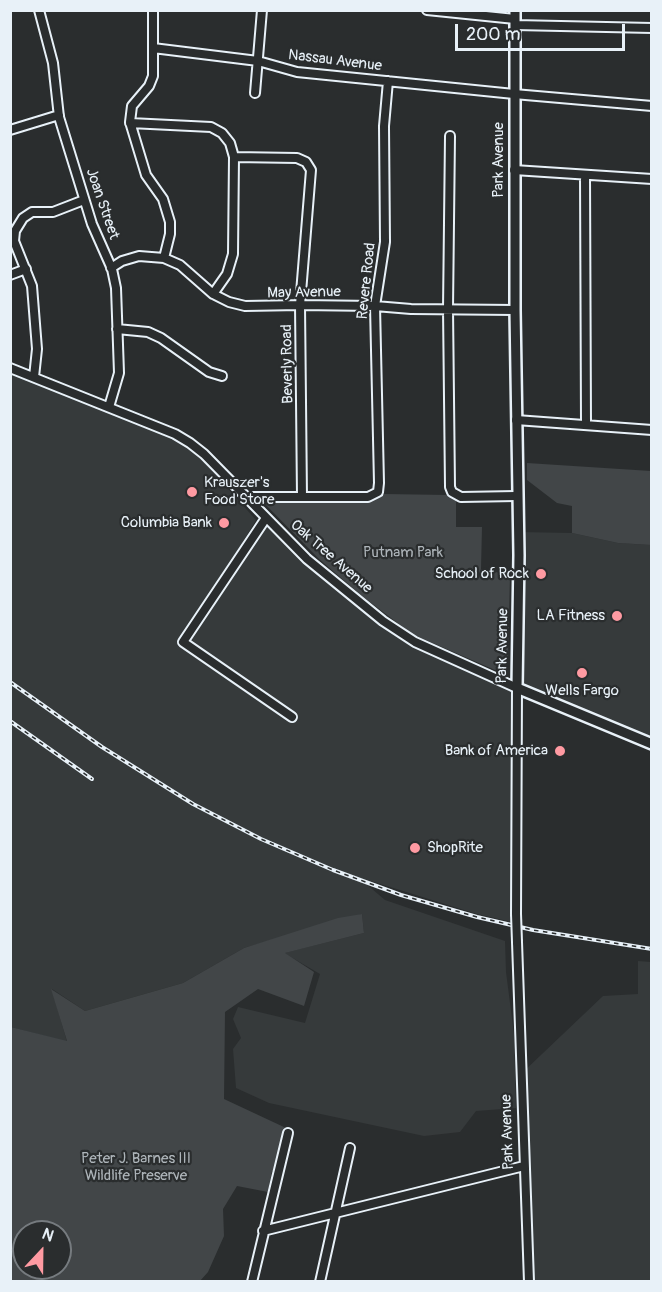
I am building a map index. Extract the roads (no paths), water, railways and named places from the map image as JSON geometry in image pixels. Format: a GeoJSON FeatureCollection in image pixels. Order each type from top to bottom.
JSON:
{"type":"FeatureCollection","features":[{"type":"Feature","properties":{"kind":"main road","name":"Park Avenue"},"geometry":{"type":"LineString","coordinates":[[515,18],[516,496],[519,555],[517,688]]}},
{"type":"Feature","properties":{"kind":"main road","name":"Oak Tree Avenue"},"geometry":{"type":"LineString","coordinates":[[517,688],[651,744]]}},
{"type":"Feature","properties":{"kind":"street","name":"Joan Street"},"geometry":{"type":"LineString","coordinates":[[39,10],[53,63],[59,115],[84,201],[111,268],[116,288],[119,373],[109,407]]}},
{"type":"Feature","properties":{"kind":"street"},"geometry":{"type":"LineString","coordinates":[[153,10],[153,76],[149,86],[132,106],[130,123],[146,175],[163,199],[170,222],[170,234],[164,258]]}},
{"type":"Feature","properties":{"kind":"street"},"geometry":{"type":"LineString","coordinates":[[255,93],[262,10]]}},
{"type":"Feature","properties":{"kind":"street"},"geometry":{"type":"LineString","coordinates":[[428,10],[651,27]]}},
{"type":"Feature","properties":{"kind":"street","name":"Nassau Avenue"},"geometry":{"type":"LineString","coordinates":[[153,48],[258,61],[297,72],[651,106]]}},
{"type":"Feature","properties":{"kind":"street","name":"Revere Road"},"geometry":{"type":"LineString","coordinates":[[302,497],[368,497],[376,494],[379,483],[375,306],[385,242],[384,126],[388,81]]}},
{"type":"Feature","properties":{"kind":"street"},"geometry":{"type":"LineString","coordinates":[[10,130],[59,115]]}},
{"type":"Feature","properties":{"kind":"street"},"geometry":{"type":"LineString","coordinates":[[130,123],[211,127],[227,138],[233,149],[233,255],[227,274],[213,294]]}},
{"type":"Feature","properties":{"kind":"street"},"geometry":{"type":"LineString","coordinates":[[450,136],[448,309],[450,487],[452,492],[461,497],[516,496]]}},
{"type":"Feature","properties":{"kind":"street","name":"Beverly Road"},"geometry":{"type":"LineString","coordinates":[[234,157],[297,158],[306,162],[311,170],[300,305],[302,497]]}},
{"type":"Feature","properties":{"kind":"street"},"geometry":{"type":"LineString","coordinates":[[514,170],[651,179]]}},
{"type":"Feature","properties":{"kind":"street"},"geometry":{"type":"LineString","coordinates":[[585,175],[586,424]]}},
{"type":"Feature","properties":{"kind":"street"},"geometry":{"type":"LineString","coordinates":[[34,377],[37,357],[32,286],[14,241],[15,231],[23,218],[32,212],[52,212],[84,201]]}},
{"type":"Feature","properties":{"kind":"street","name":"May Avenue"},"geometry":{"type":"LineString","coordinates":[[111,268],[128,259],[140,256],[164,258],[180,265],[213,294],[229,302],[245,306],[375,306],[411,309],[515,310]]}},
{"type":"Feature","properties":{"kind":"street"},"geometry":{"type":"LineString","coordinates":[[10,275],[26,269]]}},
{"type":"Feature","properties":{"kind":"street"},"geometry":{"type":"LineString","coordinates":[[117,329],[148,332],[161,338],[209,372],[222,375]]}},
{"type":"Feature","properties":{"kind":"street","name":"Oak Tree Avenue"},"geometry":{"type":"LineString","coordinates":[[10,368],[175,434],[190,443],[204,454],[320,570],[400,633],[427,648],[517,688]]}},
{"type":"Feature","properties":{"kind":"street"},"geometry":{"type":"LineString","coordinates":[[516,420],[651,430]]}},
{"type":"Feature","properties":{"kind":"street"},"geometry":{"type":"LineString","coordinates":[[245,497],[302,497]]}},
{"type":"Feature","properties":{"kind":"street"},"geometry":{"type":"LineString","coordinates":[[266,518],[183,642],[292,717]]}},
{"type":"Feature","properties":{"kind":"street","name":"Park Avenue"},"geometry":{"type":"LineString","coordinates":[[517,688],[516,942],[529,1281]]}},
{"type":"Feature","properties":{"kind":"street"},"geometry":{"type":"LineString","coordinates":[[252,1281],[288,1134]]}},
{"type":"Feature","properties":{"kind":"street"},"geometry":{"type":"LineString","coordinates":[[320,1281],[350,1148]]}},
{"type":"Feature","properties":{"kind":"street"},"geometry":{"type":"LineString","coordinates":[[263,1231],[524,1166]]}},
{"type":"Feature","properties":{"kind":"railway"},"geometry":{"type":"LineString","coordinates":[[10,682],[102,747],[193,804],[261,839],[333,870],[401,895],[477,917],[533,930],[652,949]]}},
{"type":"Feature","properties":{"kind":"railway"},"geometry":{"type":"LineString","coordinates":[[10,721],[92,779]]}},
{"type":"Feature","properties":{"kind":"place","name":"Krauszer's Food Store"},"geometry":{"type":"Point","coordinates":[192,492]}},
{"type":"Feature","properties":{"kind":"place","name":"Columbia Bank"},"geometry":{"type":"Point","coordinates":[224,523]}},
{"type":"Feature","properties":{"kind":"place","name":"School of Rock"},"geometry":{"type":"Point","coordinates":[541,574]}},
{"type":"Feature","properties":{"kind":"place","name":"LA Fitness"},"geometry":{"type":"Point","coordinates":[617,616]}},
{"type":"Feature","properties":{"kind":"place","name":"Wells Fargo"},"geometry":{"type":"Point","coordinates":[582,673]}},
{"type":"Feature","properties":{"kind":"place","name":"Bank of America"},"geometry":{"type":"Point","coordinates":[560,751]}},
{"type":"Feature","properties":{"kind":"place","name":"ShopRite"},"geometry":{"type":"Point","coordinates":[415,848]}},
{"type":"Feature","properties":{"kind":"park label","name":"Putnam Park"},"geometry":{"type":"Point","coordinates":[403,553]}},
{"type":"Feature","properties":{"kind":"park label","name":"Peter J. Barnes III Wildlife Preserve"},"geometry":{"type":"Point","coordinates":[136,1168]}}]}
